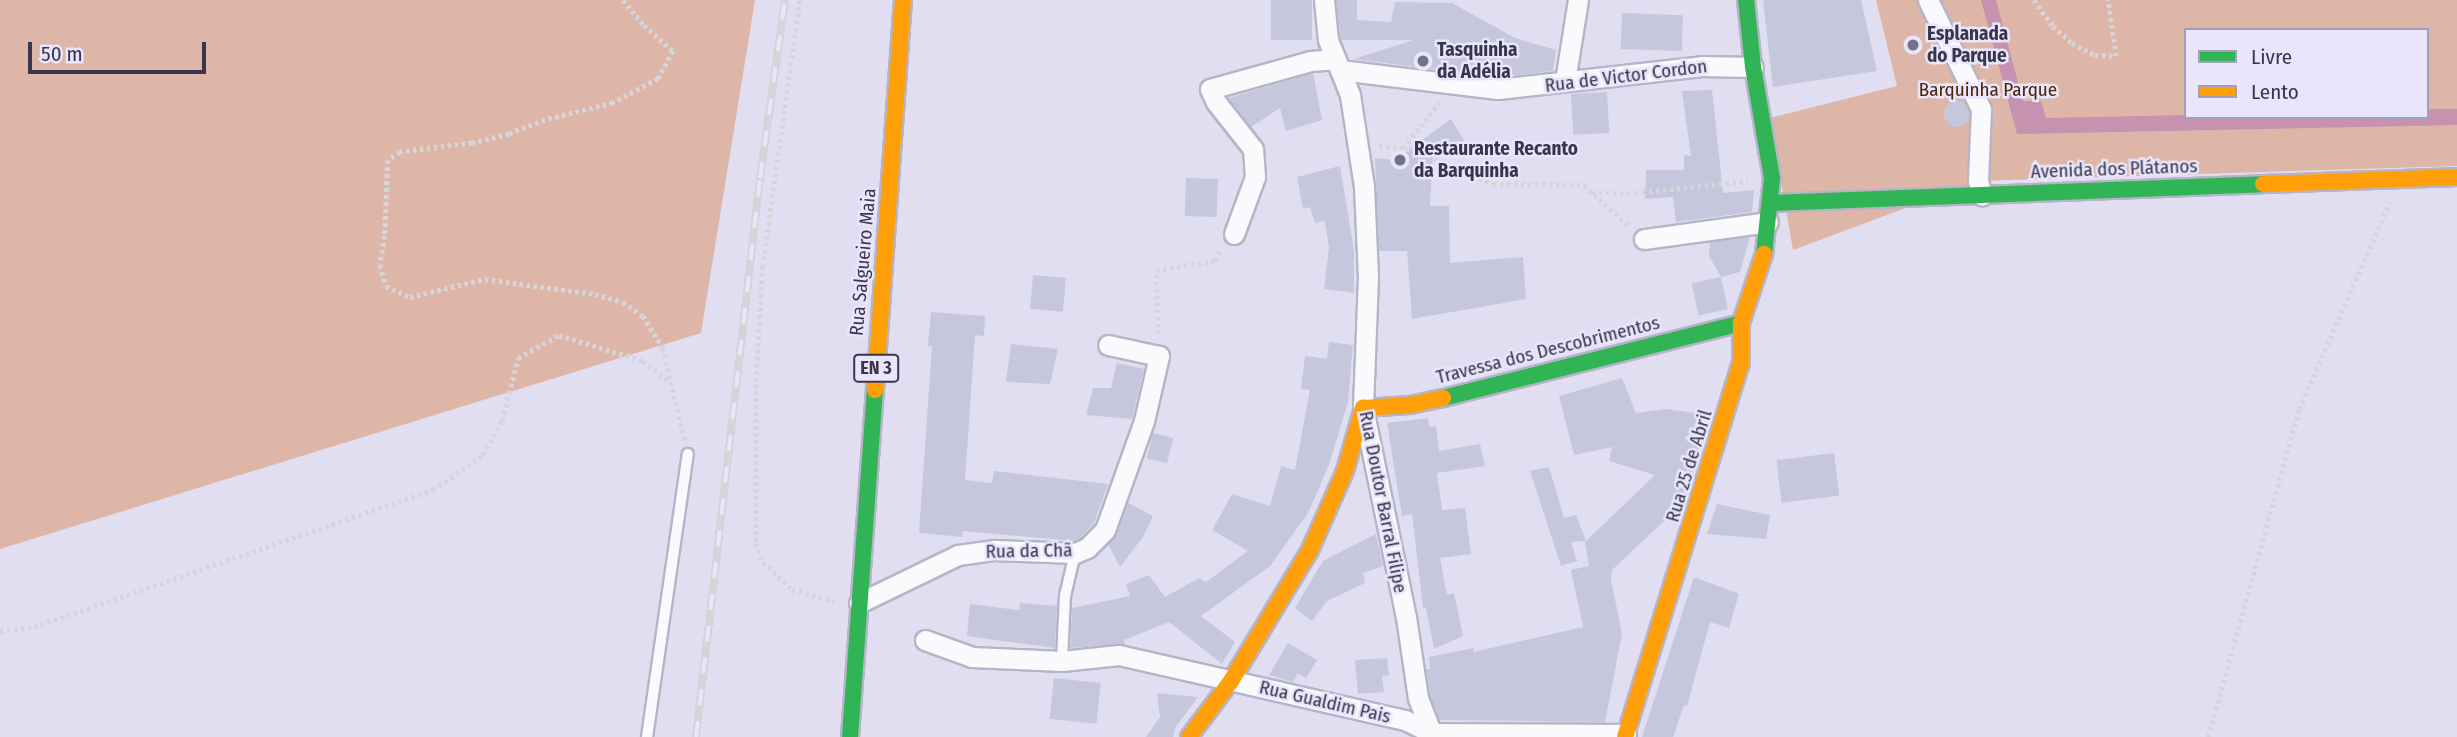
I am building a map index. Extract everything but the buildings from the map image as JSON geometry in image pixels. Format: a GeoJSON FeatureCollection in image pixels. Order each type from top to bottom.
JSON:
{"type":"FeatureCollection","features":[{"type":"Feature","properties":{"kind":"street","name":"Rua Salgueiro Maia"},"geometry":{"type":"LineString","coordinates":[[850,737],[903,0]]}},
{"type":"Feature","properties":{"kind":"street","name":"Rua Doutor Barral Filipe"},"geometry":{"type":"LineString","coordinates":[[1325,0],[1328,40],[1350,95],[1359,143],[1368,277],[1363,408],[1406,617],[1418,698],[1433,735]]}},
{"type":"Feature","properties":{"kind":"street"},"geometry":{"type":"LineString","coordinates":[[1565,80],[1578,0]]}},
{"type":"Feature","properties":{"kind":"street","name":"Rua 25 de Abril"},"geometry":{"type":"LineString","coordinates":[[1625,735],[1706,484],[1741,363],[1741,323],[1766,248],[1772,203],[1772,178],[1753,67],[1746,0]]}},
{"type":"Feature","properties":{"kind":"street"},"geometry":{"type":"LineString","coordinates":[[1928,0],[1981,109],[1978,181],[1982,195]]}},
{"type":"Feature","properties":{"kind":"street"},"geometry":{"type":"LineString","coordinates":[[1234,234],[1255,177],[1253,149],[1216,102],[1210,89],[1310,61],[1338,65]]}},
{"type":"Feature","properties":{"kind":"street","name":"Rua de Victor Cordon"},"geometry":{"type":"LineString","coordinates":[[1338,65],[1498,89],[1702,66],[1753,67]]}},
{"type":"Feature","properties":{"kind":"street","name":"Avenida dos Plátanos"},"geometry":{"type":"LineString","coordinates":[[1772,203],[2457,177]]}},
{"type":"Feature","properties":{"kind":"street"},"geometry":{"type":"LineString","coordinates":[[1644,239],[1768,222]]}},
{"type":"Feature","properties":{"kind":"street","name":"Travessa dos Descobrimentos"},"geometry":{"type":"LineString","coordinates":[[1363,408],[1410,405],[1473,392],[1741,323]]}},
{"type":"Feature","properties":{"kind":"street"},"geometry":{"type":"LineString","coordinates":[[1108,345],[1133,348],[1159,356]]}},
{"type":"Feature","properties":{"kind":"street","name":"Rua da Chã"},"geometry":{"type":"LineString","coordinates":[[859,603],[958,555],[995,550],[1075,553],[1087,548],[1105,530],[1144,421],[1159,356]]}},
{"type":"Feature","properties":{"kind":"street"},"geometry":{"type":"LineString","coordinates":[[1189,737],[1231,681],[1329,513],[1363,408]]}},
{"type":"Feature","properties":{"kind":"street","name":"Rua Gualdim Pais"},"geometry":{"type":"LineString","coordinates":[[926,640],[972,657],[1062,661],[1119,656],[1405,720],[1433,735],[1625,735]]}},
{"type":"Feature","properties":{"kind":"lane"},"geometry":{"type":"LineString","coordinates":[[648,737],[688,454]]}},
{"type":"Feature","properties":{"kind":"lane"},"geometry":{"type":"LineString","coordinates":[[1062,661],[1065,596],[1075,553]]}},
{"type":"Feature","properties":{"kind":"path"},"geometry":{"type":"LineString","coordinates":[[623,0],[644,25],[673,51],[659,79],[613,103],[545,120],[509,134],[472,143],[400,152],[388,160],[385,236],[380,265],[386,286],[410,297],[485,279],[595,294],[623,302],[643,316],[663,348],[670,383],[681,414],[688,454]]}},
{"type":"Feature","properties":{"kind":"path"},"geometry":{"type":"LineString","coordinates":[[800,0],[763,266],[757,384],[756,543],[763,562],[792,589],[810,596],[859,603]]}},
{"type":"Feature","properties":{"kind":"path"},"geometry":{"type":"LineString","coordinates":[[2034,0],[2053,26],[2072,43],[2095,55],[2116,56],[2108,0]]}},
{"type":"Feature","properties":{"kind":"path"},"geometry":{"type":"LineString","coordinates":[[1456,83],[1402,148],[1415,150],[1493,184],[1584,185],[1644,239]]}},
{"type":"Feature","properties":{"kind":"path"},"geometry":{"type":"LineString","coordinates":[[1592,192],[1635,193],[1772,178]]}},
{"type":"Feature","properties":{"kind":"path"},"geometry":{"type":"LineString","coordinates":[[2208,737],[2300,409],[2400,180]]}},
{"type":"Feature","properties":{"kind":"path"},"geometry":{"type":"LineString","coordinates":[[1159,356],[1156,270],[1215,261],[1226,234],[1234,234]]}},
{"type":"Feature","properties":{"kind":"path"},"geometry":{"type":"LineString","coordinates":[[0,631],[34,627],[433,491],[482,455],[502,421],[518,358],[559,335],[643,361],[670,383]]}},
{"type":"Feature","properties":{"kind":"green space"},"geometry":{"type":"Polygon","coordinates":[[[0,0],[755,0],[701,333],[0,549],[0,0]]]}},
{"type":"Feature","properties":{"kind":"green space","name":"Barquinha Parque"},"geometry":{"type":"Polygon","coordinates":[[[1876,0],[2457,0],[2457,166],[1978,181],[1793,250],[1770,118],[1897,86],[1876,0]]]}},
{"type":"Feature","properties":{"kind":"shaded area"},"geometry":{"type":"Polygon","coordinates":[[[1981,0],[1996,0],[2023,101],[2041,101],[2046,118],[2184,115],[2184,119],[2429,119],[2429,109],[2457,109],[2457,125],[2017,134],[1981,0]]]}},
{"type":"Feature","properties":{"kind":"railway"},"geometry":{"type":"LineString","coordinates":[[696,737],[760,178],[785,0]]}},
{"type":"Feature","properties":{"kind":"traffic: fast"},"geometry":{"type":"LineString","coordinates":[[1746,0],[1753,67],[1772,178],[1764,254]]}},
{"type":"Feature","properties":{"kind":"traffic: fast"},"geometry":{"type":"LineString","coordinates":[[1772,203],[2263,184]]}},
{"type":"Feature","properties":{"kind":"traffic: fast"},"geometry":{"type":"LineString","coordinates":[[1443,398],[1741,323]]}},
{"type":"Feature","properties":{"kind":"traffic: fast"},"geometry":{"type":"LineString","coordinates":[[850,737],[875,390]]}},
{"type":"Feature","properties":{"kind":"traffic: slow"},"geometry":{"type":"LineString","coordinates":[[875,390],[903,0]]}},
{"type":"Feature","properties":{"kind":"traffic: slow"},"geometry":{"type":"LineString","coordinates":[[2263,184],[2457,177]]}},
{"type":"Feature","properties":{"kind":"traffic: slow"},"geometry":{"type":"LineString","coordinates":[[1625,737],[1741,363],[1741,323],[1764,254]]}},
{"type":"Feature","properties":{"kind":"traffic: slow"},"geometry":{"type":"LineString","coordinates":[[1189,737],[1231,681],[1310,550],[1345,471],[1363,408],[1410,405],[1443,398]]}},
{"type":"Feature","properties":{"kind":"place","name":"Esplanada do Parque"},"geometry":{"type":"Point","coordinates":[1913,45]}},
{"type":"Feature","properties":{"kind":"place","name":"Tasquinha da Adélia"},"geometry":{"type":"Point","coordinates":[1423,61]}},
{"type":"Feature","properties":{"kind":"place","name":"Restaurante Recanto da Barquinha"},"geometry":{"type":"Point","coordinates":[1400,160]}}]}
